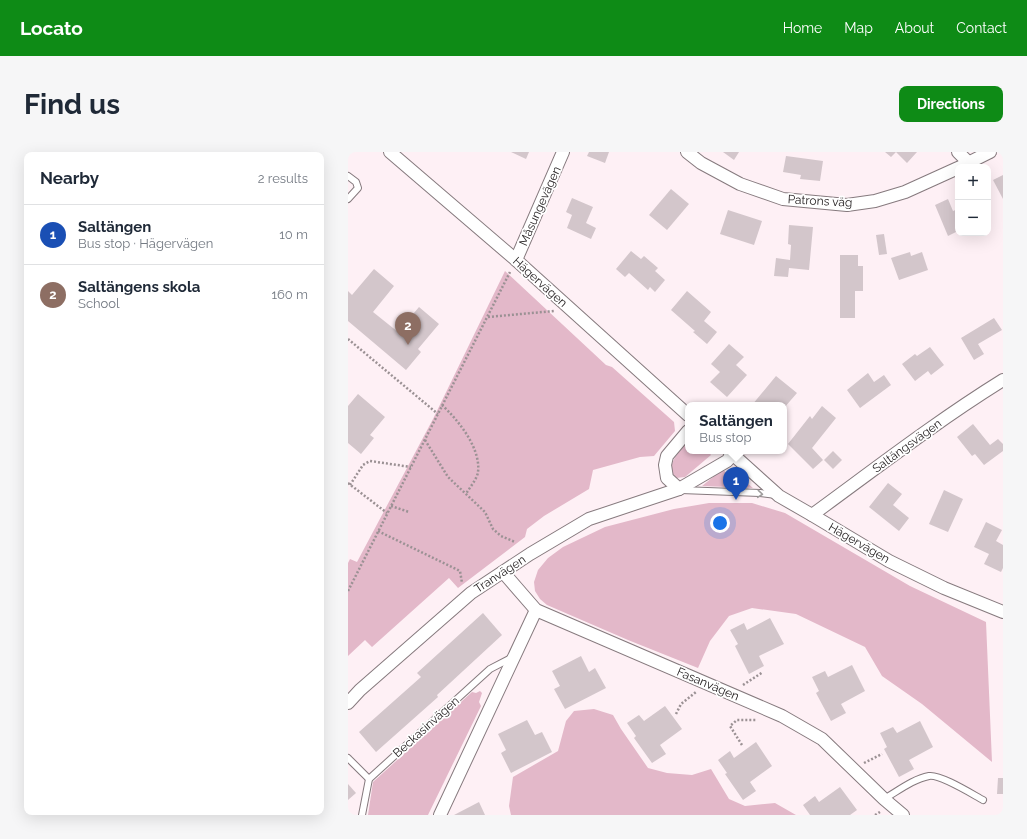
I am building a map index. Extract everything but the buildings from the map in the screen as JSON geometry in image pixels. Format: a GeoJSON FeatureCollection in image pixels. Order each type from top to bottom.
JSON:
{"type":"FeatureCollection","features":[{"type":"Feature","properties":{"kind":"street","name":"Hägervägen"},"geometry":{"type":"LineString","coordinates":[[390,152],[513,265],[685,412]]}},
{"type":"Feature","properties":{"kind":"street","name":"Måsungevägen"},"geometry":{"type":"LineString","coordinates":[[513,265],[563,152]]}},
{"type":"Feature","properties":{"kind":"street","name":"Patrons väg"},"geometry":{"type":"LineString","coordinates":[[688,152],[701,163],[740,184],[784,199],[847,204],[875,201],[905,192],[955,169]]}},
{"type":"Feature","properties":{"kind":"street"},"geometry":{"type":"LineString","coordinates":[[958,152],[961,164]]}},
{"type":"Feature","properties":{"kind":"street","name":"Patrons väg"},"geometry":{"type":"LineString","coordinates":[[966,164],[990,152]]}},
{"type":"Feature","properties":{"kind":"street","name":"Saltängsvägen"},"geometry":{"type":"LineString","coordinates":[[812,515],[983,392],[1003,380]]}},
{"type":"Feature","properties":{"kind":"street"},"geometry":{"type":"LineString","coordinates":[[679,490],[667,478],[665,465],[667,456],[685,435]]}},
{"type":"Feature","properties":{"kind":"street","name":"Tranvägen"},"geometry":{"type":"LineString","coordinates":[[348,703],[360,690],[471,593],[530,554],[589,519],[679,490],[727,460],[730,454]]}},
{"type":"Feature","properties":{"kind":"street","name":"Hägervägen"},"geometry":{"type":"LineString","coordinates":[[732,454],[779,496],[889,561],[944,588],[1003,612]]}},
{"type":"Feature","properties":{"kind":"street","name":"Fasanvägen"},"geometry":{"type":"LineString","coordinates":[[503,572],[536,610],[782,716],[825,741],[884,799],[903,815]]}},
{"type":"Feature","properties":{"kind":"street"},"geometry":{"type":"LineString","coordinates":[[440,815],[513,656],[536,610]]}},
{"type":"Feature","properties":{"kind":"lane"},"geometry":{"type":"LineString","coordinates":[[348,176],[356,182],[358,188],[348,199]]}},
{"type":"Feature","properties":{"kind":"lane","name":"Tranvägen"},"geometry":{"type":"LineString","coordinates":[[679,490],[760,493],[779,496]]}},
{"type":"Feature","properties":{"kind":"lane","name":"Beckasinvägen"},"geometry":{"type":"LineString","coordinates":[[369,779],[490,669],[513,656]]}},
{"type":"Feature","properties":{"kind":"lane"},"geometry":{"type":"LineString","coordinates":[[348,758],[369,779],[362,815]]}},
{"type":"Feature","properties":{"kind":"lane"},"geometry":{"type":"LineString","coordinates":[[884,799],[917,780],[930,776],[941,778],[983,800]]}},
{"type":"Feature","properties":{"kind":"path"},"geometry":{"type":"LineString","coordinates":[[348,591],[513,265]]}},
{"type":"Feature","properties":{"kind":"path"},"geometry":{"type":"LineString","coordinates":[[487,317],[554,311]]}},
{"type":"Feature","properties":{"kind":"path"},"geometry":{"type":"LineString","coordinates":[[348,339],[438,414]]}},
{"type":"Feature","properties":{"kind":"path"},"geometry":{"type":"LineString","coordinates":[[442,405],[454,416],[465,432],[478,460],[478,473],[466,494]]}},
{"type":"Feature","properties":{"kind":"path"},"geometry":{"type":"LineString","coordinates":[[425,440],[448,476],[485,512],[493,529],[501,536],[515,542]]}},
{"type":"Feature","properties":{"kind":"path"},"geometry":{"type":"LineString","coordinates":[[387,513],[349,484],[363,465],[370,461],[411,466]]}},
{"type":"Feature","properties":{"kind":"path"},"geometry":{"type":"LineString","coordinates":[[391,506],[409,512]]}},
{"type":"Feature","properties":{"kind":"path"},"geometry":{"type":"LineString","coordinates":[[378,531],[460,571],[462,582],[471,593]]}},
{"type":"Feature","properties":{"kind":"path"},"geometry":{"type":"LineString","coordinates":[[741,686],[763,672]]}},
{"type":"Feature","properties":{"kind":"path"},"geometry":{"type":"LineString","coordinates":[[676,714],[681,704],[696,693],[701,681]]}},
{"type":"Feature","properties":{"kind":"path"},"geometry":{"type":"LineString","coordinates":[[742,745],[730,726],[737,720],[762,720],[770,711]]}},
{"type":"Feature","properties":{"kind":"path"},"geometry":{"type":"LineString","coordinates":[[852,768],[882,754]]}},
{"type":"Feature","properties":{"kind":"shaded area"},"geometry":{"type":"Polygon","coordinates":[[[505,271],[606,365],[612,367],[674,422],[675,431],[654,456],[640,457],[593,470],[589,489],[544,516],[527,529],[525,537],[458,588],[449,578],[372,647],[365,640],[348,656],[348,563],[350,559],[357,562],[433,419],[505,271]]]}},
{"type":"Feature","properties":{"kind":"shaded area"},"geometry":{"type":"Polygon","coordinates":[[[685,445],[685,454],[711,455],[685,477],[676,478],[673,474],[672,465],[676,456],[685,445]]]}},
{"type":"Feature","properties":{"kind":"shaded area"},"geometry":{"type":"Polygon","coordinates":[[[723,469],[726,473],[733,471],[753,488],[702,486],[723,469]]]}},
{"type":"Feature","properties":{"kind":"shaded area"},"geometry":{"type":"Polygon","coordinates":[[[709,503],[752,503],[785,513],[910,586],[986,622],[992,762],[922,704],[882,676],[865,647],[796,614],[752,608],[729,616],[710,641],[698,668],[547,605],[540,599],[535,591],[534,582],[538,570],[548,558],[563,547],[605,527],[674,509],[709,503]]]}},
{"type":"Feature","properties":{"kind":"shaded area"},"geometry":{"type":"Polygon","coordinates":[[[480,691],[482,693],[479,702],[481,706],[428,815],[368,815],[373,782],[472,692],[476,693],[480,691]]]}},
{"type":"Feature","properties":{"kind":"shaded area"},"geometry":{"type":"Polygon","coordinates":[[[594,709],[613,715],[648,768],[667,773],[692,775],[711,769],[729,799],[745,806],[775,803],[796,815],[511,815],[509,806],[513,777],[558,751],[566,721],[574,711],[594,709]]]}},
{"type":"Feature","properties":{"kind":"place","name":"Saltängens skola"},"geometry":{"type":"Point","coordinates":[408,345]}},
{"type":"Feature","properties":{"kind":"place","name":"Saltängen"},"geometry":{"type":"Point","coordinates":[736,500]}}]}
